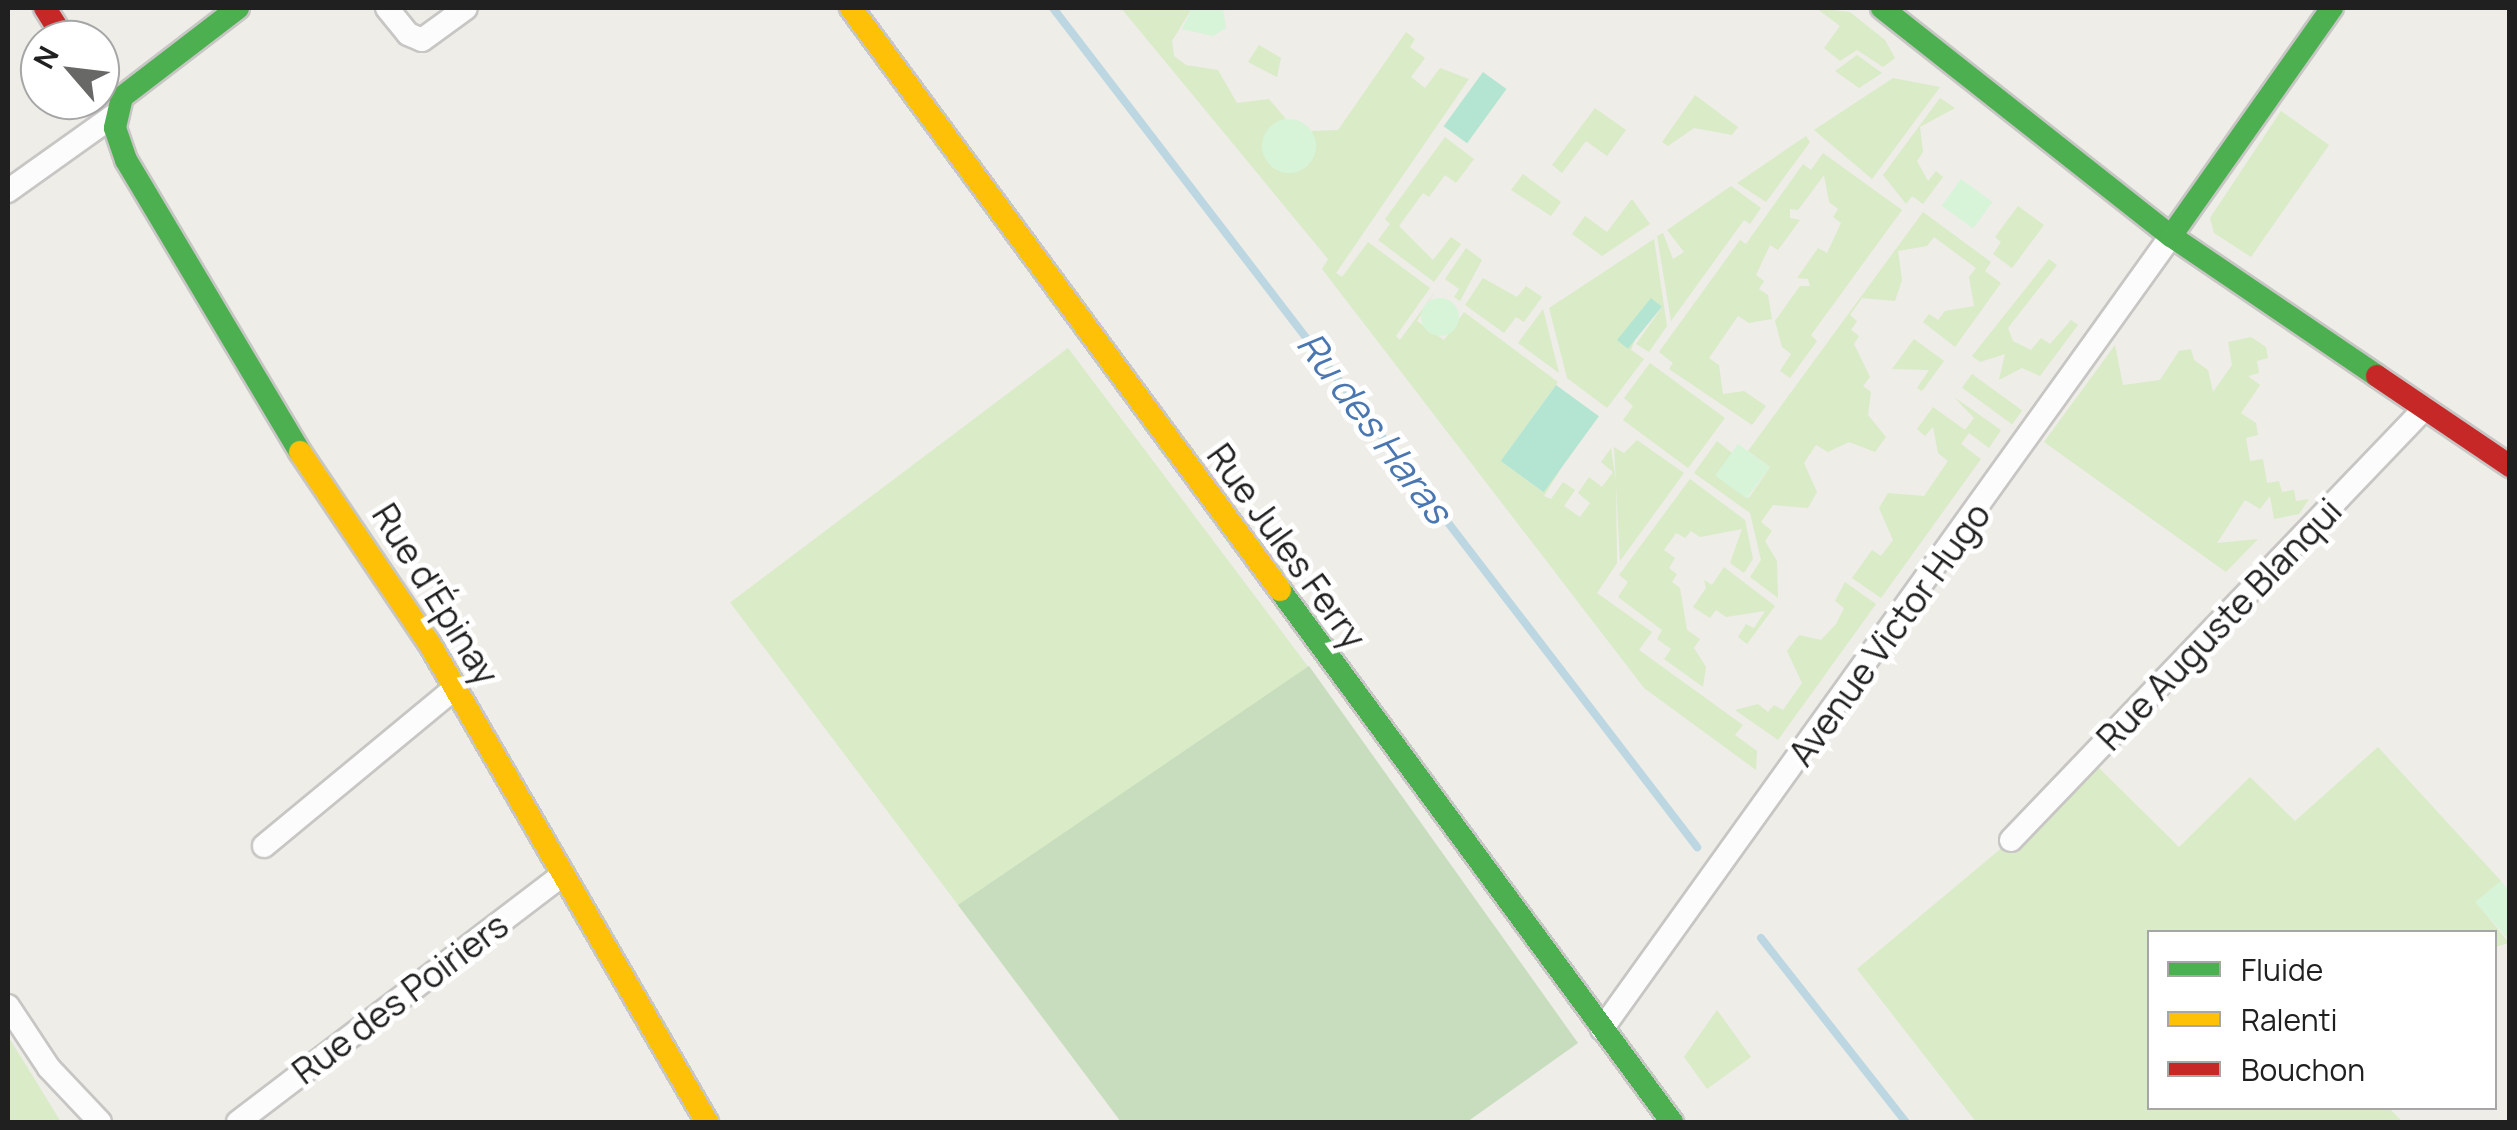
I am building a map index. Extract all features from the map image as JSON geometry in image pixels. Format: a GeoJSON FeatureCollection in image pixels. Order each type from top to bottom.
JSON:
{"type":"FeatureCollection","features":[{"type":"Feature","properties":{"kind":"street"},"geometry":{"type":"LineString","coordinates":[[120,96],[238,8]]}},
{"type":"Feature","properties":{"kind":"street"},"geometry":{"type":"LineString","coordinates":[[387,8],[408,34],[422,40],[466,8]]}},
{"type":"Feature","properties":{"kind":"street","name":"Rue Jules Ferry"},"geometry":{"type":"LineString","coordinates":[[851,8],[1672,1122]]}},
{"type":"Feature","properties":{"kind":"street"},"geometry":{"type":"LineString","coordinates":[[1882,8],[2172,236],[2510,466]]}},
{"type":"Feature","properties":{"kind":"street"},"geometry":{"type":"LineString","coordinates":[[2172,236],[2332,8]]}},
{"type":"Feature","properties":{"kind":"street"},"geometry":{"type":"LineString","coordinates":[[8,190],[91,120]]}},
{"type":"Feature","properties":{"kind":"street","name":"Rue d'Épinay"},"geometry":{"type":"LineString","coordinates":[[116,120],[126,160],[210,309],[455,688],[707,1122]]}},
{"type":"Feature","properties":{"kind":"street","name":"Avenue Victor Hugo"},"geometry":{"type":"LineString","coordinates":[[1602,1029],[2172,236]]}},
{"type":"Feature","properties":{"kind":"street","name":"Rue Auguste Blanqui"},"geometry":{"type":"LineString","coordinates":[[2011,840],[2425,408]]}},
{"type":"Feature","properties":{"kind":"street"},"geometry":{"type":"LineString","coordinates":[[264,846],[455,688]]}},
{"type":"Feature","properties":{"kind":"street","name":"Rue des Poiriers"},"geometry":{"type":"LineString","coordinates":[[238,1122],[562,875]]}},
{"type":"Feature","properties":{"kind":"street"},"geometry":{"type":"LineString","coordinates":[[8,1006],[50,1068],[100,1122]]}},
{"type":"Feature","properties":{"kind":"green space"},"geometry":{"type":"Polygon","coordinates":[[[1121,8],[1192,8],[1172,41],[1174,56],[1186,65],[1218,70],[1237,103],[1269,99],[1286,119],[1279,121],[1283,172],[1311,161],[1311,131],[1338,130],[1406,32],[1415,39],[1410,47],[1425,58],[1411,77],[1425,88],[1440,68],[1469,79],[1336,273],[1342,277],[1368,242],[1430,288],[1396,336],[1400,340],[1435,292],[1417,321],[1444,340],[1464,312],[1558,382],[1501,461],[1543,492],[1566,460],[1544,496],[1551,499],[1563,482],[1575,490],[1564,506],[1580,517],[1590,503],[1578,493],[1589,477],[1602,487],[1613,472],[1601,462],[1611,448],[1616,482],[1617,563],[1597,593],[1652,632],[1639,650],[1743,725],[1735,735],[1757,751],[1756,770],[1644,688],[1322,269],[1328,259],[1121,8]]]}},
{"type":"Feature","properties":{"kind":"green space"},"geometry":{"type":"Polygon","coordinates":[[[1192,8],[1223,8],[1226,28],[1213,36],[1182,29],[1192,8]]]}},
{"type":"Feature","properties":{"kind":"green space"},"geometry":{"type":"Polygon","coordinates":[[[1816,8],[1850,12],[1885,40],[1895,58],[1883,67],[1857,50],[1840,61],[1824,48],[1840,26],[1816,8]]]}},
{"type":"Feature","properties":{"kind":"green space"},"geometry":{"type":"Polygon","coordinates":[[[1259,45],[1281,58],[1277,77],[1248,62],[1259,45]]]}},
{"type":"Feature","properties":{"kind":"green space"},"geometry":{"type":"Polygon","coordinates":[[[1857,55],[1882,73],[1859,88],[1835,71],[1857,55]]]}},
{"type":"Feature","properties":{"kind":"green space"},"geometry":{"type":"Polygon","coordinates":[[[1483,72],[1506,89],[1467,143],[1444,126],[1483,72]]]}},
{"type":"Feature","properties":{"kind":"green space"},"geometry":{"type":"Polygon","coordinates":[[[1893,78],[1940,87],[1872,179],[1814,130],[1893,78]]]}},
{"type":"Feature","properties":{"kind":"green space"},"geometry":{"type":"Polygon","coordinates":[[[1695,95],[1738,127],[1732,135],[1694,128],[1668,146],[1662,142],[1695,95]]]}},
{"type":"Feature","properties":{"kind":"green space"},"geometry":{"type":"Polygon","coordinates":[[[1940,98],[1955,108],[1920,127],[1923,152],[1917,161],[1928,181],[1936,171],[1943,177],[1923,204],[1912,196],[1906,204],[1883,175],[1940,98]]]}},
{"type":"Feature","properties":{"kind":"green space"},"geometry":{"type":"Polygon","coordinates":[[[1595,108],[1626,130],[1607,156],[1586,141],[1562,173],[1552,165],[1595,108]]]}},
{"type":"Feature","properties":{"kind":"green space"},"geometry":{"type":"Polygon","coordinates":[[[2281,111],[2329,145],[2251,257],[2214,233],[2210,218],[2281,111]]]}},
{"type":"Feature","properties":{"kind":"green space"},"geometry":{"type":"Polygon","coordinates":[[[1289,119],[1308,127],[1316,146],[1308,165],[1289,173],[1270,165],[1262,146],[1270,127],[1289,119]]]}},
{"type":"Feature","properties":{"kind":"green space"},"geometry":{"type":"Polygon","coordinates":[[[1806,136],[1810,142],[1766,202],[1737,183],[1806,136]]]}},
{"type":"Feature","properties":{"kind":"green space"},"geometry":{"type":"Polygon","coordinates":[[[1445,137],[1474,159],[1456,183],[1445,175],[1429,197],[1423,193],[1399,226],[1433,260],[1451,237],[1461,244],[1434,282],[1378,240],[1390,224],[1385,219],[1445,137]]]}},
{"type":"Feature","properties":{"kind":"green space"},"geometry":{"type":"Polygon","coordinates":[[[1823,153],[1902,210],[1811,335],[1817,341],[1790,378],[1780,371],[1791,354],[1782,347],[1775,321],[1800,286],[1810,286],[1808,279],[1797,278],[1818,248],[1827,253],[1841,223],[1833,217],[1838,209],[1829,202],[1824,175],[1798,210],[1790,209],[1790,218],[1800,220],[1778,250],[1770,245],[1756,275],[1764,281],[1759,289],[1768,295],[1772,319],[1749,323],[1738,316],[1709,358],[1719,365],[1723,394],[1744,391],[1766,406],[1752,425],[1669,369],[1673,363],[1659,352],[1740,240],[1746,244],[1803,164],[1811,170],[1823,153]]]}},
{"type":"Feature","properties":{"kind":"green space"},"geometry":{"type":"Polygon","coordinates":[[[1523,174],[1561,202],[1551,216],[1511,190],[1523,174]]]}},
{"type":"Feature","properties":{"kind":"green space"},"geometry":{"type":"Polygon","coordinates":[[[1961,179],[1993,202],[1973,229],[1942,206],[1961,179]]]}},
{"type":"Feature","properties":{"kind":"green space"},"geometry":{"type":"Polygon","coordinates":[[[1731,186],[1761,208],[1750,224],[1744,220],[1671,321],[1657,236],[1663,233],[1673,259],[1684,252],[1667,230],[1731,186]]]}},
{"type":"Feature","properties":{"kind":"green space"},"geometry":{"type":"Polygon","coordinates":[[[1632,199],[1650,224],[1602,256],[1572,234],[1585,216],[1607,232],[1632,199]]]}},
{"type":"Feature","properties":{"kind":"green space"},"geometry":{"type":"Polygon","coordinates":[[[2018,206],[2044,225],[2012,268],[1993,254],[2001,242],[1995,237],[2018,206]]]}},
{"type":"Feature","properties":{"kind":"green space"},"geometry":{"type":"Polygon","coordinates":[[[1923,212],[1991,262],[1985,271],[2001,283],[1955,347],[1923,322],[1929,314],[1938,320],[1945,311],[1974,306],[1969,277],[1976,268],[1934,237],[1927,246],[1898,251],[1902,280],[1895,301],[1862,298],[1850,315],[1857,321],[1851,330],[1859,336],[1854,344],[1870,377],[1863,386],[1871,392],[1868,415],[1886,437],[1875,452],[1849,442],[1828,452],[1816,445],[1804,463],[1817,492],[1808,508],[1773,505],[1761,522],[1772,531],[1765,541],[1777,561],[1778,598],[1750,577],[1761,560],[1750,513],[1694,473],[1717,441],[1732,453],[1717,476],[1749,498],[1770,467],[1748,451],[1923,212]]]}},
{"type":"Feature","properties":{"kind":"green space"},"geometry":{"type":"Polygon","coordinates":[[[1654,239],[1667,326],[1649,352],[1636,344],[1662,307],[1651,299],[1631,350],[1644,359],[1607,408],[1567,378],[1549,308],[1654,239]]]}},
{"type":"Feature","properties":{"kind":"green space"},"geometry":{"type":"Polygon","coordinates":[[[1466,248],[1482,260],[1460,301],[1454,297],[1459,289],[1445,279],[1466,248]]]}},
{"type":"Feature","properties":{"kind":"green space"},"geometry":{"type":"Polygon","coordinates":[[[2049,259],[2057,265],[2008,328],[2013,341],[2031,350],[2041,338],[2050,344],[2071,320],[2078,325],[2040,376],[2022,368],[1999,380],[2005,354],[1980,362],[1972,356],[2049,259]]]}},
{"type":"Feature","properties":{"kind":"green space"},"geometry":{"type":"Polygon","coordinates":[[[1483,278],[1517,297],[1526,286],[1542,297],[1524,322],[1516,317],[1504,333],[1465,305],[1483,278]]]}},
{"type":"Feature","properties":{"kind":"green space"},"geometry":{"type":"Polygon","coordinates":[[[1440,298],[1454,303],[1459,317],[1454,331],[1440,336],[1426,331],[1421,317],[1426,303],[1440,298]]]}},
{"type":"Feature","properties":{"kind":"green space"},"geometry":{"type":"Polygon","coordinates":[[[1651,298],[1662,307],[1628,349],[1617,340],[1651,298]]]}},
{"type":"Feature","properties":{"kind":"green space"},"geometry":{"type":"Polygon","coordinates":[[[1543,309],[1559,373],[1518,343],[1543,309]]]}},
{"type":"Feature","properties":{"kind":"green space"},"geometry":{"type":"Polygon","coordinates":[[[2251,337],[2266,347],[2268,358],[2257,361],[2259,373],[2248,376],[2260,385],[2241,413],[2256,423],[2258,435],[2246,438],[2250,461],[2263,459],[2267,483],[2279,481],[2282,492],[2294,490],[2296,501],[2309,499],[2299,514],[2274,519],[2270,496],[2260,509],[2245,500],[2217,543],[2258,539],[2226,572],[2044,442],[2115,345],[2123,385],[2160,380],[2179,351],[2191,349],[2194,360],[2208,370],[2213,392],[2232,365],[2228,342],[2251,337]]]}},
{"type":"Feature","properties":{"kind":"green space"},"geometry":{"type":"Polygon","coordinates":[[[1914,339],[1944,361],[1922,391],[1917,388],[1929,370],[1892,369],[1914,339]]]}},
{"type":"Feature","properties":{"kind":"green space"},"geometry":{"type":"Polygon","coordinates":[[[1068,348],[1308,667],[970,921],[730,603],[1068,348]]]}},
{"type":"Feature","properties":{"kind":"green space"},"geometry":{"type":"Polygon","coordinates":[[[1650,363],[1725,418],[1688,468],[1623,420],[1633,406],[1624,398],[1650,363]]]}},
{"type":"Feature","properties":{"kind":"green space"},"geometry":{"type":"Polygon","coordinates":[[[1972,374],[2022,410],[2012,424],[1962,388],[1972,374]]]}},
{"type":"Feature","properties":{"kind":"green space"},"geometry":{"type":"Polygon","coordinates":[[[1556,385],[1599,416],[1544,492],[1501,461],[1556,385]]]}},
{"type":"Feature","properties":{"kind":"green space"},"geometry":{"type":"Polygon","coordinates":[[[1954,397],[2001,430],[1989,448],[1969,433],[1961,444],[1981,459],[1881,598],[1852,578],[1872,550],[1881,556],[1893,540],[1879,508],[1888,493],[1924,496],[1948,461],[1938,453],[1933,427],[1925,436],[1917,429],[1933,407],[1965,430],[1974,418],[1954,397]]]}},
{"type":"Feature","properties":{"kind":"green space"},"geometry":{"type":"Polygon","coordinates":[[[1637,440],[1684,473],[1620,561],[1614,447],[1624,453],[1637,440]]]}},
{"type":"Feature","properties":{"kind":"green space"},"geometry":{"type":"Polygon","coordinates":[[[1738,444],[1770,467],[1747,498],[1715,476],[1738,444]]]}},
{"type":"Feature","properties":{"kind":"green space"},"geometry":{"type":"Polygon","coordinates":[[[1690,479],[1745,520],[1753,559],[1744,573],[1730,563],[1742,529],[1700,537],[1691,531],[1685,538],[1676,533],[1664,550],[1675,558],[1669,568],[1677,574],[1672,582],[1680,588],[1687,630],[1700,639],[1694,648],[1706,667],[1703,687],[1664,659],[1671,649],[1657,639],[1662,630],[1618,597],[1628,582],[1619,575],[1690,479]]]}},
{"type":"Feature","properties":{"kind":"green space"},"geometry":{"type":"Polygon","coordinates":[[[1724,567],[1775,606],[1747,644],[1738,637],[1746,624],[1754,628],[1765,611],[1726,617],[1716,610],[1710,618],[1693,607],[1706,588],[1704,580],[1712,585],[1724,567]]]}},
{"type":"Feature","properties":{"kind":"green space"},"geometry":{"type":"Polygon","coordinates":[[[1845,582],[1876,604],[1778,740],[1735,710],[1758,704],[1768,712],[1774,705],[1783,710],[1802,683],[1787,651],[1799,635],[1821,640],[1836,624],[1844,608],[1835,601],[1845,582]]]}},
{"type":"Feature","properties":{"kind":"green space"},"geometry":{"type":"Polygon","coordinates":[[[1309,666],[1578,1043],[1467,1122],[1121,1122],[958,905],[1309,666]]]}},
{"type":"Feature","properties":{"kind":"green space"},"geometry":{"type":"Polygon","coordinates":[[[2378,747],[2501,881],[2476,902],[2509,943],[2497,946],[2497,930],[2147,930],[2147,1110],[2391,1110],[2403,1122],[1976,1122],[1857,969],[2004,846],[2013,854],[2098,767],[2179,847],[2250,777],[2295,821],[2378,747]]]}},
{"type":"Feature","properties":{"kind":"green space"},"geometry":{"type":"Polygon","coordinates":[[[2501,881],[2509,891],[2509,940],[2475,902],[2501,881]]]}},
{"type":"Feature","properties":{"kind":"green space"},"geometry":{"type":"Polygon","coordinates":[[[1717,1010],[1751,1057],[1707,1089],[1684,1057],[1717,1010]]]}},
{"type":"Feature","properties":{"kind":"green space"},"geometry":{"type":"Polygon","coordinates":[[[8,1036],[61,1122],[8,1122],[8,1036]]]}},
{"type":"Feature","properties":{"kind":"waterway","name":"Ru des Haras"},"geometry":{"type":"LineString","coordinates":[[1053,8],[1697,847]]}},
{"type":"Feature","properties":{"kind":"waterway","name":"Ru des Haras"},"geometry":{"type":"LineString","coordinates":[[1761,938],[1906,1122]]}},
{"type":"Feature","properties":{"kind":"traffic: fast"},"geometry":{"type":"LineString","coordinates":[[238,8],[122,97],[115,128],[126,160],[300,452]]}},
{"type":"Feature","properties":{"kind":"traffic: fast"},"geometry":{"type":"LineString","coordinates":[[1882,8],[2171,236],[2377,376]]}},
{"type":"Feature","properties":{"kind":"traffic: fast"},"geometry":{"type":"LineString","coordinates":[[2171,236],[2332,8]]}},
{"type":"Feature","properties":{"kind":"traffic: fast"},"geometry":{"type":"LineString","coordinates":[[1280,590],[1672,1122]]}},
{"type":"Feature","properties":{"kind":"traffic: slow"},"geometry":{"type":"LineString","coordinates":[[851,8],[1280,590]]}},
{"type":"Feature","properties":{"kind":"traffic: slow"},"geometry":{"type":"LineString","coordinates":[[300,452],[429,643],[707,1122]]}},
{"type":"Feature","properties":{"kind":"traffic: jam"},"geometry":{"type":"LineString","coordinates":[[45,8],[52,20]]}},
{"type":"Feature","properties":{"kind":"traffic: jam"},"geometry":{"type":"LineString","coordinates":[[2377,376],[2510,466]]}}]}
